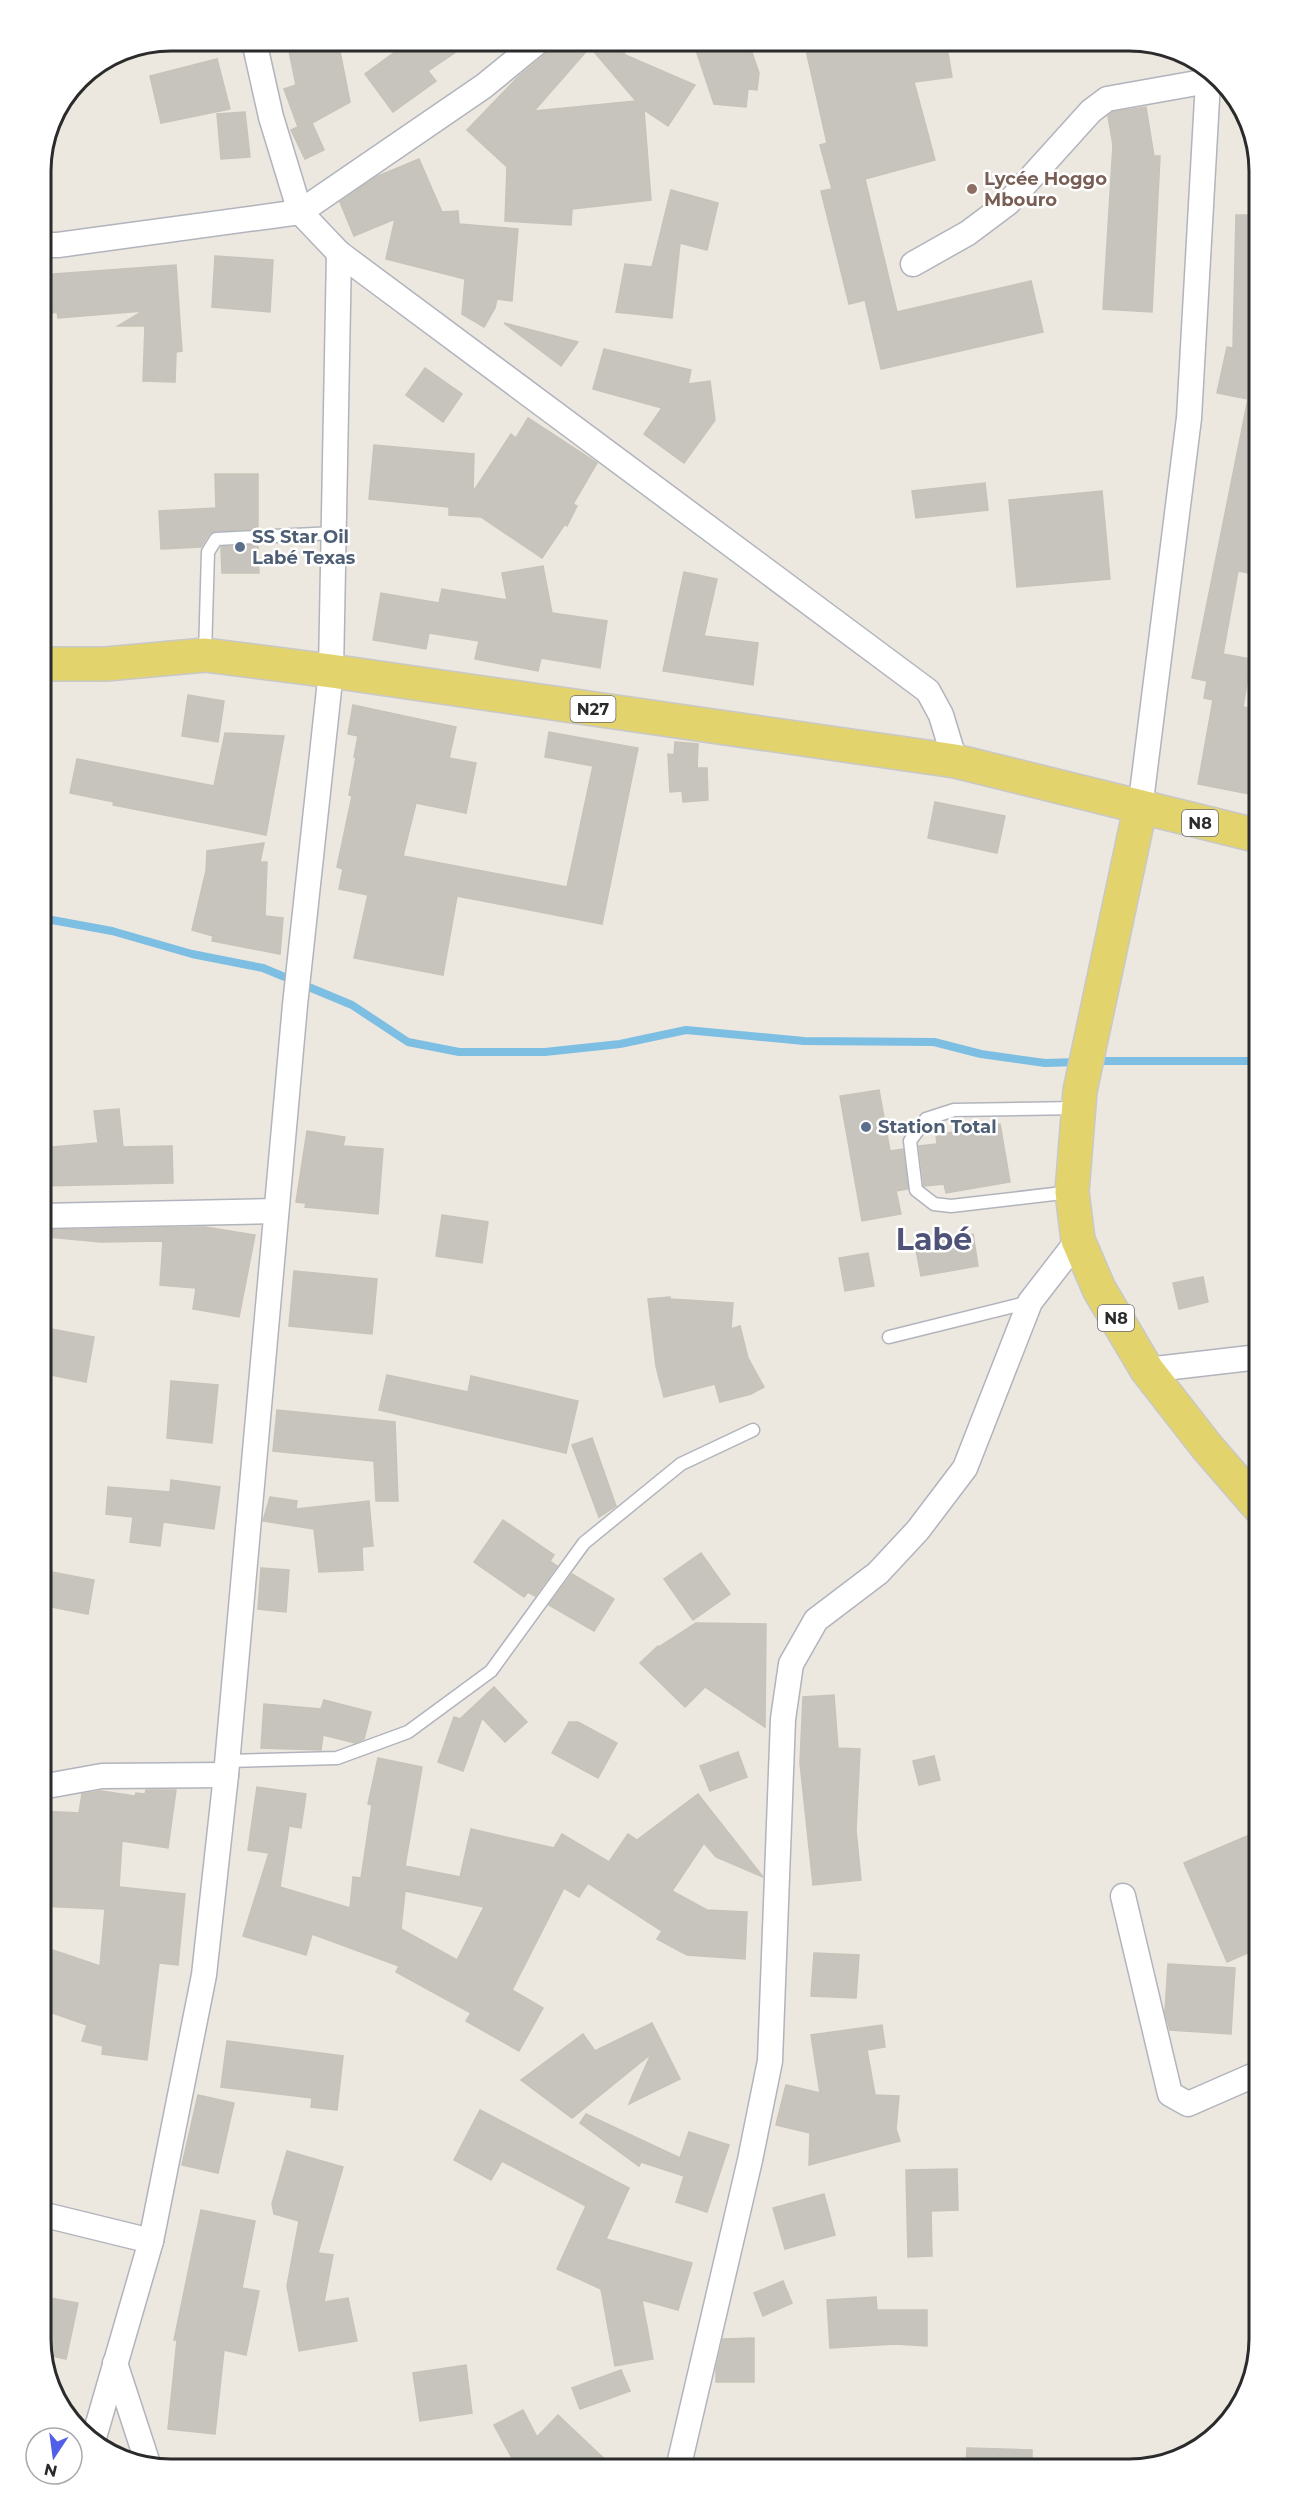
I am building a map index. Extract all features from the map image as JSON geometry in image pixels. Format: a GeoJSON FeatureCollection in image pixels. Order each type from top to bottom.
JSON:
{"type":"FeatureCollection","features":[{"type":"Feature","properties":{"kind":"main road","name":"N27"},"geometry":{"type":"LineString","coordinates":[[51,664],[106,664],[205,655],[332,671],[955,761],[1140,809]]}},
{"type":"Feature","properties":{"kind":"main road","name":"N8"},"geometry":{"type":"LineString","coordinates":[[1249,834],[1140,809],[1080,1100],[1072,1192],[1078,1240],[1099,1289],[1148,1370],[1207,1447],[1249,1495]]}},
{"type":"Feature","properties":{"kind":"street"},"geometry":{"type":"LineString","coordinates":[[256,51],[271,117],[300,212],[339,253],[928,691],[941,715],[955,761]]}},
{"type":"Feature","properties":{"kind":"street"},"geometry":{"type":"LineString","coordinates":[[51,245],[300,212],[484,86],[526,51]]}},
{"type":"Feature","properties":{"kind":"street"},"geometry":{"type":"LineString","coordinates":[[913,264],[968,233],[1008,203],[1091,111],[1107,99],[1201,75]]}},
{"type":"Feature","properties":{"kind":"street"},"geometry":{"type":"LineString","coordinates":[[1140,809],[1189,418],[1207,80]]}},
{"type":"Feature","properties":{"kind":"street"},"geometry":{"type":"LineString","coordinates":[[96,2432],[151,2241],[204,1975],[226,1768],[298,966],[332,671],[339,253]]}},
{"type":"Feature","properties":{"kind":"street"},"geometry":{"type":"LineString","coordinates":[[51,1216],[276,1211]]}},
{"type":"Feature","properties":{"kind":"street"},"geometry":{"type":"LineString","coordinates":[[680,2459],[750,2160],[770,2061],[783,1719],[792,1664],[816,1620],[878,1573],[918,1530],[965,1468],[1030,1302],[1078,1240]]}},
{"type":"Feature","properties":{"kind":"street"},"geometry":{"type":"LineString","coordinates":[[1148,1370],[1249,1358]]}},
{"type":"Feature","properties":{"kind":"street"},"geometry":{"type":"LineString","coordinates":[[51,1785],[102,1776],[226,1768]]}},
{"type":"Feature","properties":{"kind":"street"},"geometry":{"type":"LineString","coordinates":[[1124,1896],[1170,2094],[1188,2104],[1249,2078]]}},
{"type":"Feature","properties":{"kind":"street"},"geometry":{"type":"LineString","coordinates":[[51,2217],[151,2241]]}},
{"type":"Feature","properties":{"kind":"street"},"geometry":{"type":"LineString","coordinates":[[115,2362],[146,2457]]}},
{"type":"Feature","properties":{"kind":"lane"},"geometry":{"type":"LineString","coordinates":[[205,655],[208,552],[216,539],[334,533]]}},
{"type":"Feature","properties":{"kind":"lane"},"geometry":{"type":"LineString","coordinates":[[1072,1192],[951,1206],[934,1204],[916,1190],[910,1141],[926,1119],[954,1110],[1080,1100]]}},
{"type":"Feature","properties":{"kind":"lane"},"geometry":{"type":"LineString","coordinates":[[889,1337],[1030,1302]]}},
{"type":"Feature","properties":{"kind":"lane"},"geometry":{"type":"LineString","coordinates":[[226,1768],[337,1758],[408,1732],[491,1671],[584,1543],[681,1464],[753,1430]]}},
{"type":"Feature","properties":{"kind":"building"},"geometry":{"type":"Polygon","coordinates":[[[289,51],[340,51],[350,102],[312,123],[324,150],[305,159],[291,130],[298,127],[284,89],[296,85],[289,51]]]}},
{"type":"Feature","properties":{"kind":"building"},"geometry":{"type":"Polygon","coordinates":[[[396,51],[457,51],[428,71],[436,81],[393,112],[365,74],[396,51]]]}},
{"type":"Feature","properties":{"kind":"building"},"geometry":{"type":"Polygon","coordinates":[[[548,51],[586,51],[534,111],[636,101],[593,51],[627,51],[623,54],[695,85],[668,126],[644,110],[651,200],[572,209],[571,225],[505,221],[507,167],[467,130],[518,77],[548,51]]]}},
{"type":"Feature","properties":{"kind":"building"},"geometry":{"type":"Polygon","coordinates":[[[696,51],[751,51],[759,73],[757,90],[748,89],[746,107],[714,104],[696,51]]]}},
{"type":"Feature","properties":{"kind":"building"},"geometry":{"type":"Polygon","coordinates":[[[806,51],[948,51],[952,77],[914,82],[935,160],[865,179],[897,312],[1031,281],[1043,332],[881,369],[865,300],[849,304],[821,191],[832,189],[820,145],[827,143],[806,51]]]}},
{"type":"Feature","properties":{"kind":"building"},"geometry":{"type":"Polygon","coordinates":[[[217,59],[230,109],[161,123],[150,76],[217,59]]]}},
{"type":"Feature","properties":{"kind":"building"},"geometry":{"type":"Polygon","coordinates":[[[1146,107],[1154,156],[1160,156],[1152,312],[1103,309],[1113,145],[1108,116],[1113,112],[1146,107]]]}},
{"type":"Feature","properties":{"kind":"building"},"geometry":{"type":"Polygon","coordinates":[[[245,112],[250,157],[221,159],[217,114],[245,112]]]}},
{"type":"Feature","properties":{"kind":"building"},"geometry":{"type":"Polygon","coordinates":[[[419,159],[442,212],[458,211],[459,224],[518,229],[512,301],[497,299],[495,308],[484,327],[462,314],[465,279],[386,259],[395,219],[354,236],[340,202],[376,177],[419,159]]]}},
{"type":"Feature","properties":{"kind":"building"},"geometry":{"type":"Polygon","coordinates":[[[671,190],[718,203],[707,250],[680,243],[672,318],[616,312],[625,264],[652,267],[671,190]]]}},
{"type":"Feature","properties":{"kind":"building"},"geometry":{"type":"Polygon","coordinates":[[[1236,215],[1249,215],[1249,573],[1238,571],[1223,654],[1249,659],[1243,707],[1249,708],[1249,794],[1198,784],[1213,700],[1204,698],[1207,681],[1192,678],[1248,399],[1217,393],[1227,347],[1233,348],[1236,215]]]}},
{"type":"Feature","properties":{"kind":"building"},"geometry":{"type":"Polygon","coordinates":[[[215,256],[273,260],[270,312],[212,307],[215,256]]]}},
{"type":"Feature","properties":{"kind":"building"},"geometry":{"type":"Polygon","coordinates":[[[176,265],[182,351],[176,352],[175,382],[143,381],[145,326],[118,326],[143,311],[58,318],[57,312],[51,313],[51,274],[176,265]]]}},
{"type":"Feature","properties":{"kind":"building"},"geometry":{"type":"Polygon","coordinates":[[[504,323],[578,342],[561,366],[504,323]]]}},
{"type":"Feature","properties":{"kind":"building"},"geometry":{"type":"Polygon","coordinates":[[[604,349],[691,370],[688,384],[710,381],[715,420],[684,463],[644,434],[662,408],[593,389],[604,349]]]}},
{"type":"Feature","properties":{"kind":"building"},"geometry":{"type":"Polygon","coordinates":[[[425,368],[462,394],[443,422],[406,395],[425,368]]]}},
{"type":"Feature","properties":{"kind":"building"},"geometry":{"type":"Polygon","coordinates":[[[528,418],[597,463],[573,504],[577,506],[567,526],[565,524],[542,558],[481,517],[449,515],[449,507],[369,499],[374,445],[474,454],[473,492],[511,434],[516,438],[528,418]]]}},
{"type":"Feature","properties":{"kind":"building"},"geometry":{"type":"Polygon","coordinates":[[[215,474],[258,474],[258,529],[215,531],[209,534],[201,547],[161,549],[159,511],[216,508],[215,474]]]}},
{"type":"Feature","properties":{"kind":"building"},"geometry":{"type":"Polygon","coordinates":[[[985,483],[988,510],[916,518],[912,491],[985,483]]]}},
{"type":"Feature","properties":{"kind":"building"},"geometry":{"type":"Polygon","coordinates":[[[1102,491],[1110,579],[1017,587],[1009,500],[1102,491]]]}},
{"type":"Feature","properties":{"kind":"building"},"geometry":{"type":"Polygon","coordinates":[[[258,545],[259,573],[222,573],[221,547],[258,545]]]}},
{"type":"Feature","properties":{"kind":"building"},"geometry":{"type":"Polygon","coordinates":[[[543,566],[552,613],[607,621],[600,668],[541,658],[538,671],[475,659],[479,641],[429,633],[426,649],[373,640],[381,593],[439,603],[442,589],[507,600],[502,573],[543,566]]]}},
{"type":"Feature","properties":{"kind":"building"},"geometry":{"type":"Polygon","coordinates":[[[684,572],[717,579],[704,636],[758,643],[753,685],[663,671],[684,572]]]}},
{"type":"Feature","properties":{"kind":"building"},"geometry":{"type":"Polygon","coordinates":[[[188,695],[224,701],[218,742],[182,736],[188,695]]]}},
{"type":"Feature","properties":{"kind":"building"},"geometry":{"type":"Polygon","coordinates":[[[353,705],[456,727],[449,758],[476,763],[466,813],[416,803],[403,856],[567,887],[593,766],[545,757],[549,732],[638,748],[602,924],[457,896],[443,975],[354,958],[368,895],[339,889],[343,869],[337,867],[352,796],[349,795],[356,757],[354,757],[358,736],[348,734],[353,705]]]}},
{"type":"Feature","properties":{"kind":"building"},"geometry":{"type":"Polygon","coordinates":[[[225,733],[284,736],[266,835],[113,805],[114,802],[70,793],[77,759],[214,786],[225,733]]]}},
{"type":"Feature","properties":{"kind":"building"},"geometry":{"type":"Polygon","coordinates":[[[675,742],[698,744],[697,768],[707,768],[708,800],[683,802],[682,791],[670,792],[668,754],[674,755],[675,742]]]}},
{"type":"Feature","properties":{"kind":"building"},"geometry":{"type":"Polygon","coordinates":[[[935,802],[1005,816],[997,853],[928,838],[935,802]]]}},
{"type":"Feature","properties":{"kind":"building"},"geometry":{"type":"Polygon","coordinates":[[[264,843],[260,862],[267,862],[265,916],[283,918],[280,954],[212,941],[213,936],[192,930],[206,871],[207,851],[264,843]]]}},
{"type":"Feature","properties":{"kind":"building","name":"Station Total"},"geometry":{"type":"Polygon","coordinates":[[[879,1090],[890,1151],[903,1149],[908,1189],[896,1191],[901,1214],[862,1221],[840,1096],[879,1090]]]}},
{"type":"Feature","properties":{"kind":"building"},"geometry":{"type":"Polygon","coordinates":[[[119,1109],[123,1147],[172,1146],[173,1183],[51,1186],[51,1147],[98,1143],[94,1111],[119,1109]]]}},
{"type":"Feature","properties":{"kind":"building"},"geometry":{"type":"Polygon","coordinates":[[[1000,1124],[1010,1182],[946,1193],[944,1184],[924,1186],[919,1146],[937,1144],[936,1135],[1000,1124]]]}},
{"type":"Feature","properties":{"kind":"building"},"geometry":{"type":"Polygon","coordinates":[[[307,1131],[345,1137],[343,1146],[383,1149],[378,1214],[305,1207],[306,1203],[296,1202],[307,1131]]]}},
{"type":"Feature","properties":{"kind":"building"},"geometry":{"type":"Polygon","coordinates":[[[442,1215],[488,1222],[482,1263],[436,1256],[442,1215]]]}},
{"type":"Feature","properties":{"kind":"building"},"geometry":{"type":"Polygon","coordinates":[[[205,1227],[255,1235],[239,1317],[193,1309],[196,1288],[160,1285],[163,1241],[101,1242],[51,1237],[51,1230],[205,1227]]]}},
{"type":"Feature","properties":{"kind":"building"},"geometry":{"type":"Polygon","coordinates":[[[973,1234],[978,1266],[921,1276],[915,1244],[973,1234]]]}},
{"type":"Feature","properties":{"kind":"building"},"geometry":{"type":"Polygon","coordinates":[[[868,1253],[874,1286],[845,1291],[839,1258],[868,1253]]]}},
{"type":"Feature","properties":{"kind":"building"},"geometry":{"type":"Polygon","coordinates":[[[294,1271],[377,1279],[372,1334],[289,1326],[294,1271]]]}},
{"type":"Feature","properties":{"kind":"building"},"geometry":{"type":"Polygon","coordinates":[[[1203,1277],[1208,1302],[1179,1309],[1173,1283],[1203,1277]]]}},
{"type":"Feature","properties":{"kind":"building"},"geometry":{"type":"Polygon","coordinates":[[[670,1297],[670,1299],[733,1303],[731,1329],[740,1326],[748,1358],[764,1387],[751,1394],[720,1402],[715,1384],[664,1397],[656,1366],[648,1299],[670,1297]]]}},
{"type":"Feature","properties":{"kind":"building"},"geometry":{"type":"Polygon","coordinates":[[[51,1329],[94,1337],[86,1382],[51,1375],[51,1329]]]}},
{"type":"Feature","properties":{"kind":"building"},"geometry":{"type":"Polygon","coordinates":[[[387,1375],[468,1392],[471,1376],[578,1401],[566,1453],[379,1410],[387,1375]]]}},
{"type":"Feature","properties":{"kind":"building"},"geometry":{"type":"Polygon","coordinates":[[[171,1381],[218,1385],[212,1443],[167,1438],[171,1381]]]}},
{"type":"Feature","properties":{"kind":"building"},"geometry":{"type":"Polygon","coordinates":[[[277,1410],[395,1422],[398,1501],[376,1501],[374,1461],[273,1451],[277,1410]]]}},
{"type":"Feature","properties":{"kind":"building"},"geometry":{"type":"Polygon","coordinates":[[[592,1438],[616,1506],[599,1517],[572,1445],[592,1438]]]}},
{"type":"Feature","properties":{"kind":"building"},"geometry":{"type":"Polygon","coordinates":[[[171,1480],[220,1487],[214,1529],[163,1522],[160,1546],[130,1542],[133,1517],[106,1514],[108,1487],[170,1492],[171,1480]]]}},
{"type":"Feature","properties":{"kind":"building"},"geometry":{"type":"Polygon","coordinates":[[[270,1497],[297,1501],[296,1509],[369,1501],[373,1546],[362,1547],[363,1570],[319,1572],[314,1529],[263,1521],[270,1497]]]}},
{"type":"Feature","properties":{"kind":"building"},"geometry":{"type":"Polygon","coordinates":[[[503,1520],[554,1555],[550,1561],[557,1566],[535,1596],[528,1592],[524,1597],[474,1562],[503,1520]]]}},
{"type":"Feature","properties":{"kind":"building"},"geometry":{"type":"Polygon","coordinates":[[[701,1553],[730,1594],[693,1620],[664,1579],[701,1553]]]}},
{"type":"Feature","properties":{"kind":"building"},"geometry":{"type":"Polygon","coordinates":[[[261,1568],[289,1570],[286,1612],[258,1609],[261,1568]]]}},
{"type":"Feature","properties":{"kind":"building"},"geometry":{"type":"Polygon","coordinates":[[[51,1572],[94,1580],[88,1614],[51,1607],[51,1572]]]}},
{"type":"Feature","properties":{"kind":"building"},"geometry":{"type":"Polygon","coordinates":[[[572,1574],[614,1599],[594,1631],[549,1605],[572,1574]]]}},
{"type":"Feature","properties":{"kind":"building"},"geometry":{"type":"Polygon","coordinates":[[[696,1623],[766,1624],[765,1727],[705,1687],[685,1707],[640,1663],[658,1646],[696,1623]]]}},
{"type":"Feature","properties":{"kind":"building"},"geometry":{"type":"Polygon","coordinates":[[[494,1687],[527,1722],[505,1742],[482,1718],[463,1771],[438,1762],[454,1717],[460,1719],[494,1687]]]}},
{"type":"Feature","properties":{"kind":"building"},"geometry":{"type":"Polygon","coordinates":[[[834,1695],[838,1748],[860,1749],[856,1830],[861,1880],[813,1885],[800,1763],[803,1697],[834,1695]]]}},
{"type":"Feature","properties":{"kind":"building"},"geometry":{"type":"Polygon","coordinates":[[[324,1700],[371,1712],[364,1739],[355,1743],[323,1735],[321,1750],[261,1748],[264,1704],[321,1709],[324,1700]]]}},
{"type":"Feature","properties":{"kind":"building"},"geometry":{"type":"Polygon","coordinates":[[[569,1722],[578,1722],[617,1743],[598,1778],[552,1753],[569,1722]]]}},
{"type":"Feature","properties":{"kind":"building"},"geometry":{"type":"Polygon","coordinates":[[[738,1752],[747,1777],[710,1791],[700,1766],[738,1752]]]}},
{"type":"Feature","properties":{"kind":"building"},"geometry":{"type":"Polygon","coordinates":[[[934,1756],[940,1780],[919,1785],[913,1761],[934,1756]]]}},
{"type":"Feature","properties":{"kind":"building"},"geometry":{"type":"Polygon","coordinates":[[[378,1758],[422,1767],[405,1866],[460,1877],[471,1829],[554,1848],[562,1834],[609,1862],[628,1834],[637,1840],[698,1794],[763,1877],[716,1857],[704,1843],[672,1891],[707,1910],[747,1912],[745,1959],[687,1955],[657,1939],[662,1931],[588,1883],[579,1897],[564,1888],[512,1990],[543,2008],[519,2051],[466,2021],[471,2013],[396,1972],[399,1966],[312,1934],[306,1955],[243,1936],[269,1853],[248,1850],[257,1787],[306,1794],[301,1828],[289,1826],[280,1887],[350,1908],[353,1877],[361,1878],[372,1805],[368,1804],[378,1758]],[[405,1891],[401,1929],[457,1960],[484,1907],[405,1891]]]}},
{"type":"Feature","properties":{"kind":"building"},"geometry":{"type":"Polygon","coordinates":[[[146,1790],[176,1790],[168,1848],[122,1841],[119,1887],[185,1894],[178,1965],[159,1963],[147,2060],[102,2054],[103,2046],[82,2041],[87,2025],[51,2012],[51,1949],[100,1966],[105,1909],[51,1906],[51,1812],[79,1813],[82,1794],[101,1791],[135,1796],[136,1793],[145,1794],[146,1790]]]}},
{"type":"Feature","properties":{"kind":"building"},"geometry":{"type":"Polygon","coordinates":[[[1249,1835],[1249,1952],[1227,1962],[1184,1863],[1249,1835]]]}},
{"type":"Feature","properties":{"kind":"building"},"geometry":{"type":"Polygon","coordinates":[[[814,1953],[859,1955],[856,1998],[811,1996],[814,1953]]]}},
{"type":"Feature","properties":{"kind":"building"},"geometry":{"type":"Polygon","coordinates":[[[1168,1964],[1235,1968],[1231,2034],[1170,2030],[1165,2012],[1168,1964]]]}},
{"type":"Feature","properties":{"kind":"building"},"geometry":{"type":"Polygon","coordinates":[[[652,2023],[680,2079],[629,2104],[651,2054],[572,2118],[521,2080],[583,2034],[595,2051],[652,2023]]]}},
{"type":"Feature","properties":{"kind":"building"},"geometry":{"type":"Polygon","coordinates":[[[882,2025],[885,2047],[867,2050],[875,2095],[899,2096],[896,2129],[900,2141],[809,2165],[810,2133],[776,2125],[786,2085],[820,2093],[811,2035],[882,2025]]]}},
{"type":"Feature","properties":{"kind":"building"},"geometry":{"type":"Polygon","coordinates":[[[227,2041],[343,2056],[337,2110],[311,2107],[312,2098],[221,2087],[227,2041]]]}},
{"type":"Feature","properties":{"kind":"building"},"geometry":{"type":"Polygon","coordinates":[[[198,2095],[234,2103],[218,2173],[182,2165],[198,2095]]]}},
{"type":"Feature","properties":{"kind":"building"},"geometry":{"type":"Polygon","coordinates":[[[480,2110],[629,2188],[606,2239],[692,2263],[678,2310],[642,2300],[653,2359],[615,2366],[601,2289],[557,2269],[586,2206],[502,2161],[491,2180],[454,2160],[480,2110]]]}},
{"type":"Feature","properties":{"kind":"building"},"geometry":{"type":"Polygon","coordinates":[[[586,2114],[680,2158],[689,2132],[729,2145],[707,2212],[676,2202],[684,2176],[641,2162],[639,2166],[580,2123],[586,2114]]]}},
{"type":"Feature","properties":{"kind":"building"},"geometry":{"type":"Polygon","coordinates":[[[287,2151],[343,2167],[318,2253],[333,2255],[324,2302],[348,2298],[357,2341],[299,2351],[287,2286],[299,2221],[274,2214],[272,2204],[287,2151]]]}},
{"type":"Feature","properties":{"kind":"building"},"geometry":{"type":"Polygon","coordinates":[[[957,2169],[958,2210],[931,2211],[932,2256],[908,2257],[906,2170],[957,2169]]]}},
{"type":"Feature","properties":{"kind":"building"},"geometry":{"type":"Polygon","coordinates":[[[824,2194],[835,2235],[785,2249],[773,2208],[824,2194]]]}},
{"type":"Feature","properties":{"kind":"building"},"geometry":{"type":"Polygon","coordinates":[[[201,2210],[255,2221],[242,2288],[259,2291],[246,2355],[224,2350],[215,2434],[168,2429],[177,2340],[174,2340],[201,2210]]]}},
{"type":"Feature","properties":{"kind":"building"},"geometry":{"type":"Polygon","coordinates":[[[783,2281],[792,2303],[763,2316],[754,2293],[783,2281]]]}},
{"type":"Feature","properties":{"kind":"building"},"geometry":{"type":"Polygon","coordinates":[[[876,2297],[877,2310],[927,2310],[927,2346],[895,2344],[830,2348],[827,2300],[876,2297]]]}},
{"type":"Feature","properties":{"kind":"building"},"geometry":{"type":"Polygon","coordinates":[[[51,2298],[78,2303],[66,2359],[52,2356],[51,2298]]]}},
{"type":"Feature","properties":{"kind":"building"},"geometry":{"type":"Polygon","coordinates":[[[754,2338],[754,2382],[716,2382],[716,2369],[723,2339],[754,2338]]]}},
{"type":"Feature","properties":{"kind":"building"},"geometry":{"type":"Polygon","coordinates":[[[466,2365],[472,2413],[420,2421],[413,2373],[466,2365]]]}},
{"type":"Feature","properties":{"kind":"building"},"geometry":{"type":"Polygon","coordinates":[[[621,2370],[630,2391],[580,2409],[572,2388],[621,2370]]]}},
{"type":"Feature","properties":{"kind":"building"},"geometry":{"type":"Polygon","coordinates":[[[523,2410],[537,2437],[558,2415],[604,2459],[513,2459],[494,2425],[523,2410]]]}},
{"type":"Feature","properties":{"kind":"building"},"geometry":{"type":"Polygon","coordinates":[[[967,2448],[1032,2450],[1032,2459],[966,2459],[967,2448]]]}},
{"type":"Feature","properties":{"kind":"waterway"},"geometry":{"type":"LineString","coordinates":[[51,920],[112,931],[192,954],[263,968],[352,1005],[408,1042],[459,1052],[545,1052],[620,1044],[686,1030],[804,1041],[934,1042],[981,1054],[1045,1063],[1079,1062]]}},
{"type":"Feature","properties":{"kind":"waterway"},"geometry":{"type":"LineString","coordinates":[[1092,1061],[1249,1061]]}},
{"type":"Feature","properties":{"kind":"place","name":"Lycée Hoggo Mbouro"},"geometry":{"type":"Point","coordinates":[972,189]}},
{"type":"Feature","properties":{"kind":"place","name":"SS Star Oil Labé Texas"},"geometry":{"type":"Point","coordinates":[240,547]}},
{"type":"Feature","properties":{"kind":"place","name":"Station Total"},"geometry":{"type":"Point","coordinates":[866,1127]}},
{"type":"Feature","properties":{"kind":"district","name":"Labé"},"geometry":{"type":"Point","coordinates":[934,1239]}}]}
